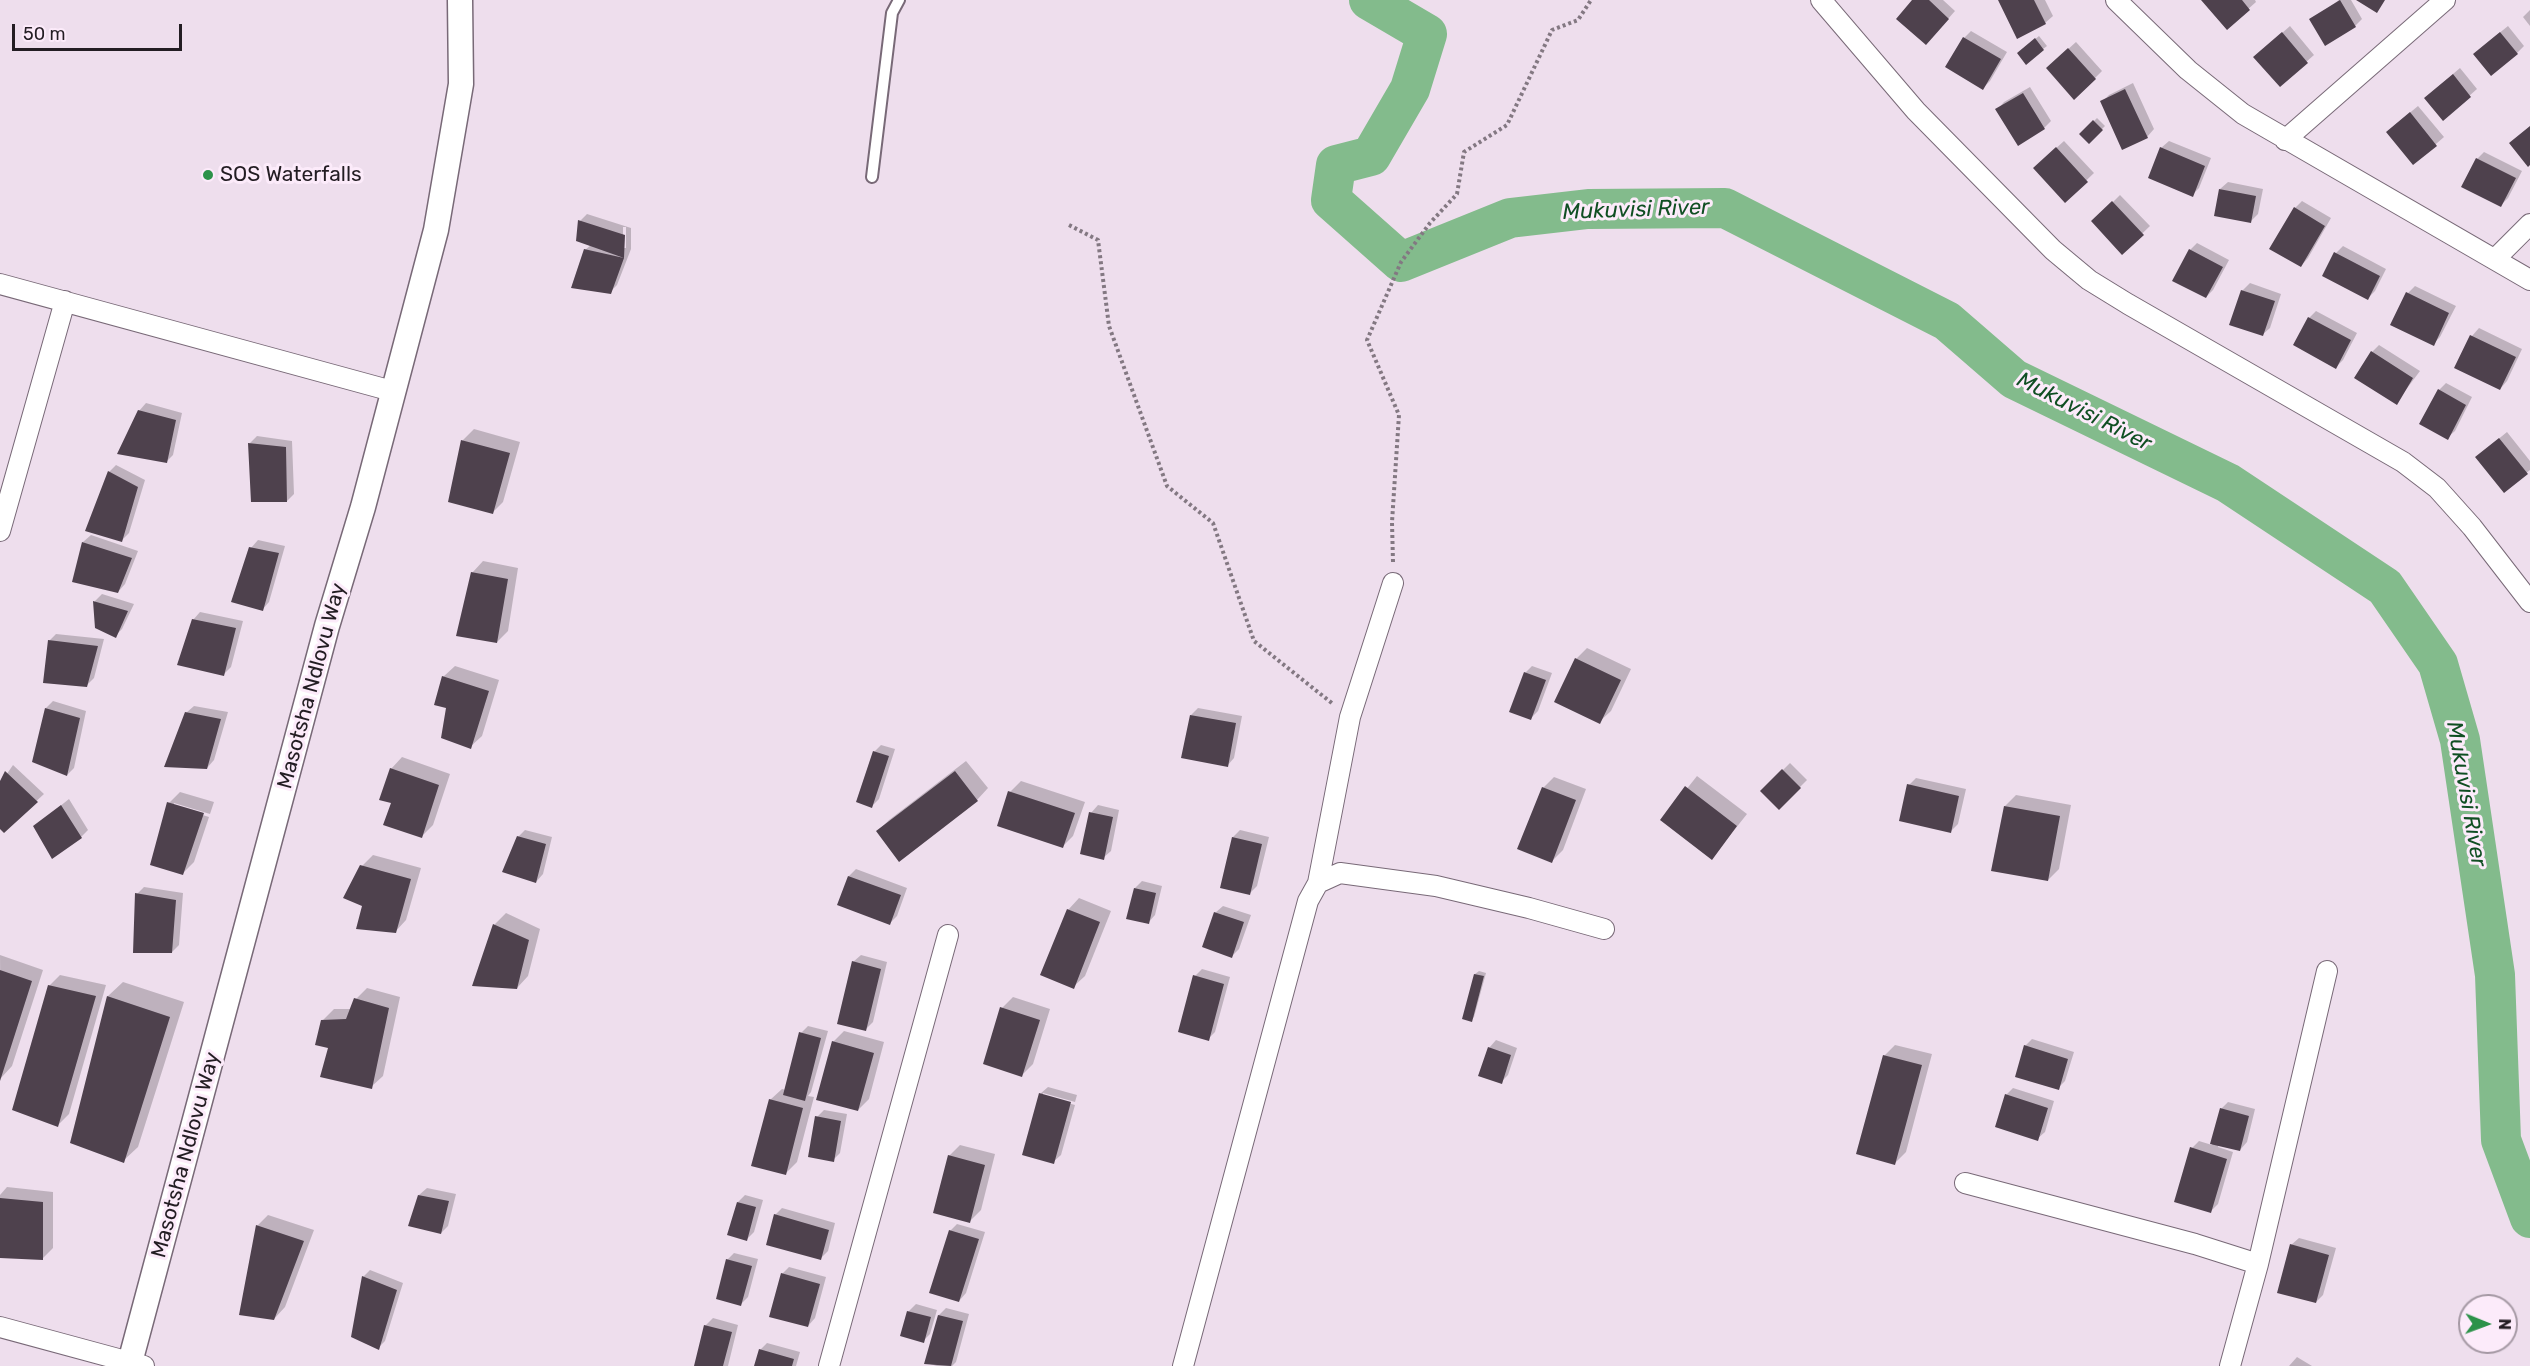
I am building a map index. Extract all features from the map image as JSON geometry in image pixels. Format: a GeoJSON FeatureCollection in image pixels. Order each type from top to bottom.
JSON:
{"type":"FeatureCollection","features":[{"type":"Feature","properties":{"kind":"street","name":"Masotsha Ndlovu Way"},"geometry":{"type":"LineString","coordinates":[[135,1365],[327,626],[363,507],[436,230],[445,190],[461,84],[460,0]]}},
{"type":"Feature","properties":{"kind":"street"},"geometry":{"type":"LineString","coordinates":[[1821,0],[1916,111],[2053,250],[2089,280],[2403,462],[2438,488],[2472,527],[2530,602]]}},
{"type":"Feature","properties":{"kind":"street"},"geometry":{"type":"LineString","coordinates":[[2116,0],[2188,70],[2243,114],[2530,280]]}},
{"type":"Feature","properties":{"kind":"street"},"geometry":{"type":"LineString","coordinates":[[2285,140],[2445,0]]}},
{"type":"Feature","properties":{"kind":"street"},"geometry":{"type":"LineString","coordinates":[[2495,259],[2530,224]]}},
{"type":"Feature","properties":{"kind":"street"},"geometry":{"type":"LineString","coordinates":[[0,284],[392,391]]}},
{"type":"Feature","properties":{"kind":"street"},"geometry":{"type":"LineString","coordinates":[[0,531],[65,301]]}},
{"type":"Feature","properties":{"kind":"street"},"geometry":{"type":"LineString","coordinates":[[1183,1366],[1308,902],[1318,883],[1350,717],[1394,583]]}},
{"type":"Feature","properties":{"kind":"street"},"geometry":{"type":"LineString","coordinates":[[1318,883],[1340,873],[1436,886],[1604,929]]}},
{"type":"Feature","properties":{"kind":"street"},"geometry":{"type":"LineString","coordinates":[[829,1366],[948,935]]}},
{"type":"Feature","properties":{"kind":"street"},"geometry":{"type":"LineString","coordinates":[[2230,1366],[2258,1264],[2327,971]]}},
{"type":"Feature","properties":{"kind":"street"},"geometry":{"type":"LineString","coordinates":[[1965,1183],[2195,1244],[2258,1264]]}},
{"type":"Feature","properties":{"kind":"street"},"geometry":{"type":"LineString","coordinates":[[0,1327],[135,1365]]}},
{"type":"Feature","properties":{"kind":"lane"},"geometry":{"type":"LineString","coordinates":[[872,177],[892,13],[899,0]]}},
{"type":"Feature","properties":{"kind":"path"},"geometry":{"type":"LineString","coordinates":[[1394,583],[1392,522],[1399,415],[1367,340],[1401,262],[1430,223],[1457,194],[1464,152],[1507,125],[1552,30],[1578,20],[1591,0]]}},
{"type":"Feature","properties":{"kind":"path"},"geometry":{"type":"LineString","coordinates":[[1069,225],[1098,240],[1109,326],[1167,486],[1213,523],[1254,641],[1350,717]]}},
{"type":"Feature","properties":{"kind":"building"},"geometry":{"type":"Polygon","coordinates":[[[1912,0],[1929,0],[1949,19],[1926,45],[1896,19],[1912,0]]]}},
{"type":"Feature","properties":{"kind":"building"},"geometry":{"type":"Polygon","coordinates":[[[1998,0],[2034,0],[2046,24],[2017,39],[1998,0]]]}},
{"type":"Feature","properties":{"kind":"building"},"geometry":{"type":"Polygon","coordinates":[[[2201,0],[2242,0],[2250,10],[2227,30],[2201,0]]]}},
{"type":"Feature","properties":{"kind":"building"},"geometry":{"type":"Polygon","coordinates":[[[2340,0],[2356,27],[2325,46],[2309,19],[2340,0]]]}},
{"type":"Feature","properties":{"kind":"building"},"geometry":{"type":"Polygon","coordinates":[[[2356,0],[2385,0],[2377,13],[2356,0]]]}},
{"type":"Feature","properties":{"kind":"building"},"geometry":{"type":"Polygon","coordinates":[[[2282,32],[2308,63],[2280,87],[2253,57],[2282,32]]]}},
{"type":"Feature","properties":{"kind":"building"},"geometry":{"type":"Polygon","coordinates":[[[2500,32],[2518,54],[2491,76],[2473,54],[2500,32]]]}},
{"type":"Feature","properties":{"kind":"building"},"geometry":{"type":"Polygon","coordinates":[[[1963,37],[2001,59],[1983,90],[1945,67],[1963,37]]]}},
{"type":"Feature","properties":{"kind":"building"},"geometry":{"type":"Polygon","coordinates":[[[2035,38],[2044,50],[2026,65],[2017,53],[2035,38]]]}},
{"type":"Feature","properties":{"kind":"building"},"geometry":{"type":"Polygon","coordinates":[[[2068,48],[2096,79],[2074,100],[2046,68],[2068,48]]]}},
{"type":"Feature","properties":{"kind":"building"},"geometry":{"type":"Polygon","coordinates":[[[2453,74],[2471,97],[2443,121],[2424,98],[2453,74]]]}},
{"type":"Feature","properties":{"kind":"building"},"geometry":{"type":"Polygon","coordinates":[[[2125,89],[2148,138],[2122,150],[2100,101],[2125,89]]]}},
{"type":"Feature","properties":{"kind":"building"},"geometry":{"type":"Polygon","coordinates":[[[2023,93],[2045,129],[2018,146],[1995,109],[2023,93]]]}},
{"type":"Feature","properties":{"kind":"building"},"geometry":{"type":"Polygon","coordinates":[[[2410,112],[2437,146],[2413,165],[2386,132],[2410,112]]]}},
{"type":"Feature","properties":{"kind":"building"},"geometry":{"type":"Polygon","coordinates":[[[2093,120],[2103,130],[2089,144],[2079,134],[2093,120]]]}},
{"type":"Feature","properties":{"kind":"building"},"geometry":{"type":"Polygon","coordinates":[[[2530,126],[2530,165],[2528,167],[2509,143],[2530,126]]]}},
{"type":"Feature","properties":{"kind":"building"},"geometry":{"type":"Polygon","coordinates":[[[2056,147],[2088,182],[2065,203],[2033,168],[2056,147]]]}},
{"type":"Feature","properties":{"kind":"building"},"geometry":{"type":"Polygon","coordinates":[[[2160,147],[2205,166],[2193,197],[2148,178],[2160,147]]]}},
{"type":"Feature","properties":{"kind":"building"},"geometry":{"type":"Polygon","coordinates":[[[2476,158],[2516,178],[2501,207],[2461,187],[2476,158]]]}},
{"type":"Feature","properties":{"kind":"building"},"geometry":{"type":"Polygon","coordinates":[[[2219,189],[2256,196],[2251,223],[2214,216],[2219,189]]]}},
{"type":"Feature","properties":{"kind":"building"},"geometry":{"type":"Polygon","coordinates":[[[2112,201],[2144,235],[2122,255],[2091,221],[2112,201]]]}},
{"type":"Feature","properties":{"kind":"building"},"geometry":{"type":"Polygon","coordinates":[[[2294,207],[2325,226],[2301,267],[2269,249],[2294,207]]]}},
{"type":"Feature","properties":{"kind":"building"},"geometry":{"type":"Polygon","coordinates":[[[578,220],[625,235],[624,258],[576,241],[578,220]]]}},
{"type":"Feature","properties":{"kind":"building"},"geometry":{"type":"Polygon","coordinates":[[[584,249],[624,258],[611,294],[571,288],[584,249]]]}},
{"type":"Feature","properties":{"kind":"building"},"geometry":{"type":"Polygon","coordinates":[[[2189,249],[2223,267],[2206,298],[2172,281],[2189,249]]]}},
{"type":"Feature","properties":{"kind":"building"},"geometry":{"type":"Polygon","coordinates":[[[2334,252],[2380,276],[2368,300],[2322,276],[2334,252]]]}},
{"type":"Feature","properties":{"kind":"building"},"geometry":{"type":"Polygon","coordinates":[[[2241,290],[2275,301],[2263,336],[2229,325],[2241,290]]]}},
{"type":"Feature","properties":{"kind":"building"},"geometry":{"type":"Polygon","coordinates":[[[2406,292],[2449,313],[2434,346],[2390,325],[2406,292]]]}},
{"type":"Feature","properties":{"kind":"building"},"geometry":{"type":"Polygon","coordinates":[[[2308,317],[2351,340],[2336,369],[2293,345],[2308,317]]]}},
{"type":"Feature","properties":{"kind":"building"},"geometry":{"type":"Polygon","coordinates":[[[2470,335],[2516,357],[2500,390],[2454,368],[2470,335]]]}},
{"type":"Feature","properties":{"kind":"building"},"geometry":{"type":"Polygon","coordinates":[[[2371,351],[2413,378],[2397,405],[2354,378],[2371,351]]]}},
{"type":"Feature","properties":{"kind":"building"},"geometry":{"type":"Polygon","coordinates":[[[2438,389],[2466,405],[2448,440],[2419,424],[2438,389]]]}},
{"type":"Feature","properties":{"kind":"building"},"geometry":{"type":"Polygon","coordinates":[[[138,410],[176,420],[167,463],[117,454],[138,410]]]}},
{"type":"Feature","properties":{"kind":"building"},"geometry":{"type":"Polygon","coordinates":[[[2499,438],[2528,474],[2504,493],[2475,457],[2499,438]]]}},
{"type":"Feature","properties":{"kind":"building"},"geometry":{"type":"Polygon","coordinates":[[[461,440],[510,453],[493,514],[448,502],[461,440]]]}},
{"type":"Feature","properties":{"kind":"building"},"geometry":{"type":"Polygon","coordinates":[[[248,443],[286,447],[287,502],[251,502],[248,443]]]}},
{"type":"Feature","properties":{"kind":"building"},"geometry":{"type":"Polygon","coordinates":[[[108,471],[138,487],[122,542],[85,531],[108,471]]]}},
{"type":"Feature","properties":{"kind":"building"},"geometry":{"type":"Polygon","coordinates":[[[82,542],[132,558],[118,593],[72,582],[82,542]]]}},
{"type":"Feature","properties":{"kind":"building"},"geometry":{"type":"Polygon","coordinates":[[[249,547],[279,553],[263,611],[231,602],[249,547]]]}},
{"type":"Feature","properties":{"kind":"building"},"geometry":{"type":"Polygon","coordinates":[[[471,572],[508,579],[497,643],[456,636],[471,572]]]}},
{"type":"Feature","properties":{"kind":"building"},"geometry":{"type":"Polygon","coordinates":[[[93,601],[128,611],[116,638],[95,628],[93,601]]]}},
{"type":"Feature","properties":{"kind":"building"},"geometry":{"type":"Polygon","coordinates":[[[192,619],[236,628],[224,676],[177,665],[192,619]]]}},
{"type":"Feature","properties":{"kind":"building"},"geometry":{"type":"Polygon","coordinates":[[[48,640],[98,646],[87,687],[43,683],[48,640]]]}},
{"type":"Feature","properties":{"kind":"building"},"geometry":{"type":"Polygon","coordinates":[[[1575,658],[1621,680],[1600,724],[1554,702],[1575,658]]]}},
{"type":"Feature","properties":{"kind":"building"},"geometry":{"type":"Polygon","coordinates":[[[1524,672],[1546,680],[1531,720],[1509,712],[1524,672]]]}},
{"type":"Feature","properties":{"kind":"building"},"geometry":{"type":"Polygon","coordinates":[[[442,676],[489,691],[471,749],[441,738],[446,708],[434,705],[442,676]]]}},
{"type":"Feature","properties":{"kind":"building"},"geometry":{"type":"Polygon","coordinates":[[[45,708],[80,718],[67,776],[32,762],[45,708]]]}},
{"type":"Feature","properties":{"kind":"building"},"geometry":{"type":"Polygon","coordinates":[[[185,712],[221,719],[207,769],[164,767],[185,712]]]}},
{"type":"Feature","properties":{"kind":"building"},"geometry":{"type":"Polygon","coordinates":[[[1190,715],[1236,723],[1228,767],[1181,758],[1190,715]]]}},
{"type":"Feature","properties":{"kind":"building"},"geometry":{"type":"Polygon","coordinates":[[[873,751],[889,756],[872,808],[856,802],[873,751]]]}},
{"type":"Feature","properties":{"kind":"building"},"geometry":{"type":"Polygon","coordinates":[[[390,768],[439,785],[422,838],[383,825],[391,803],[379,800],[390,768]]]}},
{"type":"Feature","properties":{"kind":"building"},"geometry":{"type":"Polygon","coordinates":[[[1782,769],[1801,788],[1779,810],[1760,791],[1782,769]]]}},
{"type":"Feature","properties":{"kind":"building"},"geometry":{"type":"Polygon","coordinates":[[[5,771],[38,802],[4,833],[0,829],[0,781],[5,771]]]}},
{"type":"Feature","properties":{"kind":"building"},"geometry":{"type":"Polygon","coordinates":[[[955,771],[978,801],[899,862],[876,831],[955,771]]]}},
{"type":"Feature","properties":{"kind":"building"},"geometry":{"type":"Polygon","coordinates":[[[1907,784],[1959,796],[1951,833],[1899,821],[1907,784]]]}},
{"type":"Feature","properties":{"kind":"building"},"geometry":{"type":"Polygon","coordinates":[[[1685,786],[1737,826],[1712,860],[1660,820],[1685,786]]]}},
{"type":"Feature","properties":{"kind":"building"},"geometry":{"type":"Polygon","coordinates":[[[1542,787],[1576,800],[1552,863],[1517,849],[1542,787]]]}},
{"type":"Feature","properties":{"kind":"building"},"geometry":{"type":"Polygon","coordinates":[[[1008,791],[1075,813],[1063,848],[997,826],[1008,791]]]}},
{"type":"Feature","properties":{"kind":"building"},"geometry":{"type":"Polygon","coordinates":[[[167,802],[204,813],[183,875],[150,865],[167,802]]]}},
{"type":"Feature","properties":{"kind":"building"},"geometry":{"type":"Polygon","coordinates":[[[61,805],[82,838],[52,859],[33,826],[61,805]]]}},
{"type":"Feature","properties":{"kind":"building"},"geometry":{"type":"Polygon","coordinates":[[[2004,806],[2060,816],[2048,881],[1991,871],[2004,806]]]}},
{"type":"Feature","properties":{"kind":"building"},"geometry":{"type":"Polygon","coordinates":[[[1089,812],[1113,817],[1104,860],[1080,854],[1089,812]]]}},
{"type":"Feature","properties":{"kind":"building"},"geometry":{"type":"Polygon","coordinates":[[[517,836],[546,844],[536,883],[502,872],[517,836]]]}},
{"type":"Feature","properties":{"kind":"building"},"geometry":{"type":"Polygon","coordinates":[[[1232,837],[1262,844],[1250,895],[1220,888],[1232,837]]]}},
{"type":"Feature","properties":{"kind":"building"},"geometry":{"type":"Polygon","coordinates":[[[360,865],[411,879],[396,933],[356,929],[362,906],[343,898],[360,865]]]}},
{"type":"Feature","properties":{"kind":"building"},"geometry":{"type":"Polygon","coordinates":[[[848,876],[901,895],[890,925],[837,905],[848,876]]]}},
{"type":"Feature","properties":{"kind":"building"},"geometry":{"type":"Polygon","coordinates":[[[1134,888],[1156,893],[1149,924],[1126,919],[1134,888]]]}},
{"type":"Feature","properties":{"kind":"building"},"geometry":{"type":"Polygon","coordinates":[[[135,893],[176,900],[172,953],[133,953],[135,893]]]}},
{"type":"Feature","properties":{"kind":"building"},"geometry":{"type":"Polygon","coordinates":[[[1067,909],[1100,922],[1074,989],[1040,975],[1067,909]]]}},
{"type":"Feature","properties":{"kind":"building"},"geometry":{"type":"Polygon","coordinates":[[[1214,912],[1244,922],[1232,958],[1202,947],[1214,912]]]}},
{"type":"Feature","properties":{"kind":"building"},"geometry":{"type":"Polygon","coordinates":[[[493,924],[529,940],[517,989],[472,986],[493,924]]]}},
{"type":"Feature","properties":{"kind":"building"},"geometry":{"type":"Polygon","coordinates":[[[852,961],[881,969],[866,1031],[837,1024],[852,961]]]}},
{"type":"Feature","properties":{"kind":"building"},"geometry":{"type":"Polygon","coordinates":[[[0,970],[32,981],[0,1081],[0,970]]]}},
{"type":"Feature","properties":{"kind":"building"},"geometry":{"type":"Polygon","coordinates":[[[1474,974],[1484,976],[1472,1022],[1462,1019],[1474,974]]]}},
{"type":"Feature","properties":{"kind":"building"},"geometry":{"type":"Polygon","coordinates":[[[1193,975],[1224,984],[1209,1041],[1178,1032],[1193,975]]]}},
{"type":"Feature","properties":{"kind":"building"},"geometry":{"type":"Polygon","coordinates":[[[48,985],[96,996],[58,1127],[12,1110],[48,985]]]}},
{"type":"Feature","properties":{"kind":"building"},"geometry":{"type":"Polygon","coordinates":[[[107,996],[170,1017],[124,1163],[70,1143],[107,996]]]}},
{"type":"Feature","properties":{"kind":"building"},"geometry":{"type":"Polygon","coordinates":[[[354,998],[389,1008],[372,1089],[320,1077],[328,1048],[315,1045],[321,1020],[346,1019],[354,998]]]}},
{"type":"Feature","properties":{"kind":"building"},"geometry":{"type":"Polygon","coordinates":[[[1000,1007],[1040,1020],[1022,1077],[983,1064],[1000,1007]]]}},
{"type":"Feature","properties":{"kind":"building"},"geometry":{"type":"Polygon","coordinates":[[[799,1032],[821,1038],[805,1101],[783,1095],[799,1032]]]}},
{"type":"Feature","properties":{"kind":"building"},"geometry":{"type":"Polygon","coordinates":[[[832,1041],[874,1053],[858,1111],[816,1100],[832,1041]]]}},
{"type":"Feature","properties":{"kind":"building"},"geometry":{"type":"Polygon","coordinates":[[[2024,1045],[2068,1059],[2059,1090],[2015,1077],[2024,1045]]]}},
{"type":"Feature","properties":{"kind":"building"},"geometry":{"type":"Polygon","coordinates":[[[1488,1047],[1511,1055],[1502,1084],[1478,1076],[1488,1047]]]}},
{"type":"Feature","properties":{"kind":"building"},"geometry":{"type":"Polygon","coordinates":[[[1883,1055],[1922,1065],[1895,1165],[1856,1154],[1883,1055]]]}},
{"type":"Feature","properties":{"kind":"building"},"geometry":{"type":"Polygon","coordinates":[[[1039,1093],[1071,1102],[1054,1164],[1022,1155],[1039,1093]]]}},
{"type":"Feature","properties":{"kind":"building"},"geometry":{"type":"Polygon","coordinates":[[[2005,1094],[2048,1108],[2038,1141],[1995,1127],[2005,1094]]]}},
{"type":"Feature","properties":{"kind":"building"},"geometry":{"type":"Polygon","coordinates":[[[769,1099],[803,1108],[786,1175],[751,1166],[769,1099]]]}},
{"type":"Feature","properties":{"kind":"building"},"geometry":{"type":"Polygon","coordinates":[[[2220,1108],[2249,1116],[2240,1151],[2210,1144],[2220,1108]]]}},
{"type":"Feature","properties":{"kind":"building"},"geometry":{"type":"Polygon","coordinates":[[[815,1116],[841,1121],[834,1162],[808,1157],[815,1116]]]}},
{"type":"Feature","properties":{"kind":"building"},"geometry":{"type":"Polygon","coordinates":[[[2190,1147],[2227,1159],[2211,1213],[2174,1202],[2190,1147]]]}},
{"type":"Feature","properties":{"kind":"building"},"geometry":{"type":"Polygon","coordinates":[[[948,1155],[985,1165],[970,1223],[933,1213],[948,1155]]]}},
{"type":"Feature","properties":{"kind":"building"},"geometry":{"type":"Polygon","coordinates":[[[418,1195],[449,1201],[441,1234],[408,1226],[418,1195]]]}},
{"type":"Feature","properties":{"kind":"building"},"geometry":{"type":"Polygon","coordinates":[[[0,1198],[43,1202],[43,1260],[0,1258],[0,1198]]]}},
{"type":"Feature","properties":{"kind":"building"},"geometry":{"type":"Polygon","coordinates":[[[737,1202],[756,1207],[747,1241],[727,1235],[737,1202]]]}},
{"type":"Feature","properties":{"kind":"building"},"geometry":{"type":"Polygon","coordinates":[[[774,1214],[829,1230],[821,1260],[766,1245],[774,1214]]]}},
{"type":"Feature","properties":{"kind":"building"},"geometry":{"type":"Polygon","coordinates":[[[256,1225],[304,1241],[274,1320],[239,1315],[256,1225]]]}},
{"type":"Feature","properties":{"kind":"building"},"geometry":{"type":"Polygon","coordinates":[[[949,1230],[979,1239],[959,1302],[929,1293],[949,1230]]]}},
{"type":"Feature","properties":{"kind":"building"},"geometry":{"type":"Polygon","coordinates":[[[2290,1244],[2329,1255],[2316,1303],[2277,1293],[2290,1244]]]}},
{"type":"Feature","properties":{"kind":"building"},"geometry":{"type":"Polygon","coordinates":[[[726,1259],[752,1266],[741,1306],[716,1299],[726,1259]]]}},
{"type":"Feature","properties":{"kind":"building"},"geometry":{"type":"Polygon","coordinates":[[[781,1273],[820,1284],[808,1327],[769,1317],[781,1273]]]}},
{"type":"Feature","properties":{"kind":"building"},"geometry":{"type":"Polygon","coordinates":[[[362,1276],[397,1290],[379,1350],[351,1337],[362,1276]]]}},
{"type":"Feature","properties":{"kind":"building"},"geometry":{"type":"Polygon","coordinates":[[[907,1311],[931,1317],[924,1343],[900,1336],[907,1311]]]}},
{"type":"Feature","properties":{"kind":"building"},"geometry":{"type":"Polygon","coordinates":[[[938,1315],[963,1321],[951,1366],[924,1364],[938,1315]]]}},
{"type":"Feature","properties":{"kind":"building"},"geometry":{"type":"Polygon","coordinates":[[[704,1325],[732,1332],[723,1366],[694,1366],[704,1325]]]}},
{"type":"Feature","properties":{"kind":"building"},"geometry":{"type":"Polygon","coordinates":[[[759,1349],[794,1359],[792,1366],[754,1366],[759,1349]]]}},
{"type":"Feature","properties":{"kind":"waterway","name":"Mukuvisi River"},"geometry":{"type":"LineString","coordinates":[[1369,0],[1427,34],[1410,89],[1371,156],[1336,165],[1331,200],[1401,262],[1510,218],[1588,209],[1725,208],[1947,321],[2014,379],[2228,483],[2385,587],[2438,664],[2460,740],[2495,975],[2501,1140],[2530,1218]]}},
{"type":"Feature","properties":{"kind":"place","name":"SOS Waterfalls"},"geometry":{"type":"Point","coordinates":[208,175]}}]}
